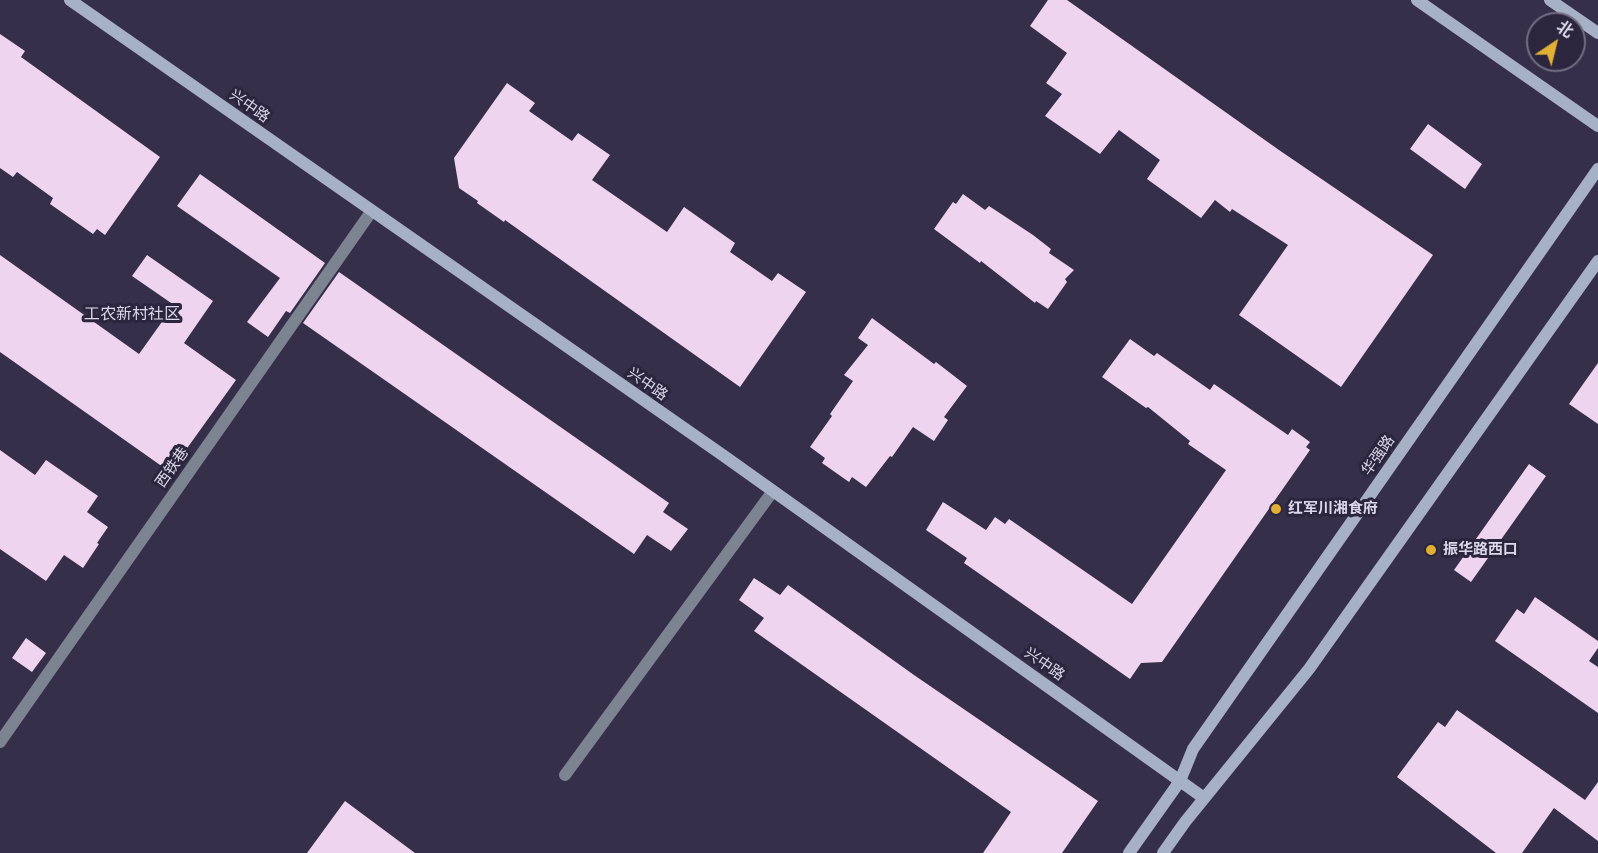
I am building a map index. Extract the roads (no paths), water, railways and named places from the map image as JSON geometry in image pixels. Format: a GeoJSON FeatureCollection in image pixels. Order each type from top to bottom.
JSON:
{"type":"FeatureCollection","features":[{"type":"Feature","properties":{"kind":"main road","name":"兴中路"},"geometry":{"type":"LineString","coordinates":[[70,0],[773,491],[1204,798]]}},
{"type":"Feature","properties":{"kind":"main road"},"geometry":{"type":"LineString","coordinates":[[1417,0],[1598,126]]}},
{"type":"Feature","properties":{"kind":"main road"},"geometry":{"type":"LineString","coordinates":[[1550,0],[1598,33]]}},
{"type":"Feature","properties":{"kind":"main road","name":"华强路"},"geometry":{"type":"LineString","coordinates":[[1129,853],[1180,781],[1193,749],[1598,169]]}},
{"type":"Feature","properties":{"kind":"main road"},"geometry":{"type":"LineString","coordinates":[[1163,853],[1204,798],[1309,669],[1598,261]]}},
{"type":"Feature","properties":{"kind":"street","name":"西铁巷"},"geometry":{"type":"LineString","coordinates":[[0,742],[371,212]]}},
{"type":"Feature","properties":{"kind":"street"},"geometry":{"type":"LineString","coordinates":[[565,775],[773,491]]}},
{"type":"Feature","properties":{"kind":"place","name":"红军川湘食府"},"geometry":{"type":"Point","coordinates":[1276,509]}},
{"type":"Feature","properties":{"kind":"place","name":"振华路西口"},"geometry":{"type":"Point","coordinates":[1431,550]}},
{"type":"Feature","properties":{"kind":"district","name":"工农新村社区"},"geometry":{"type":"Point","coordinates":[132,315]}}]}
